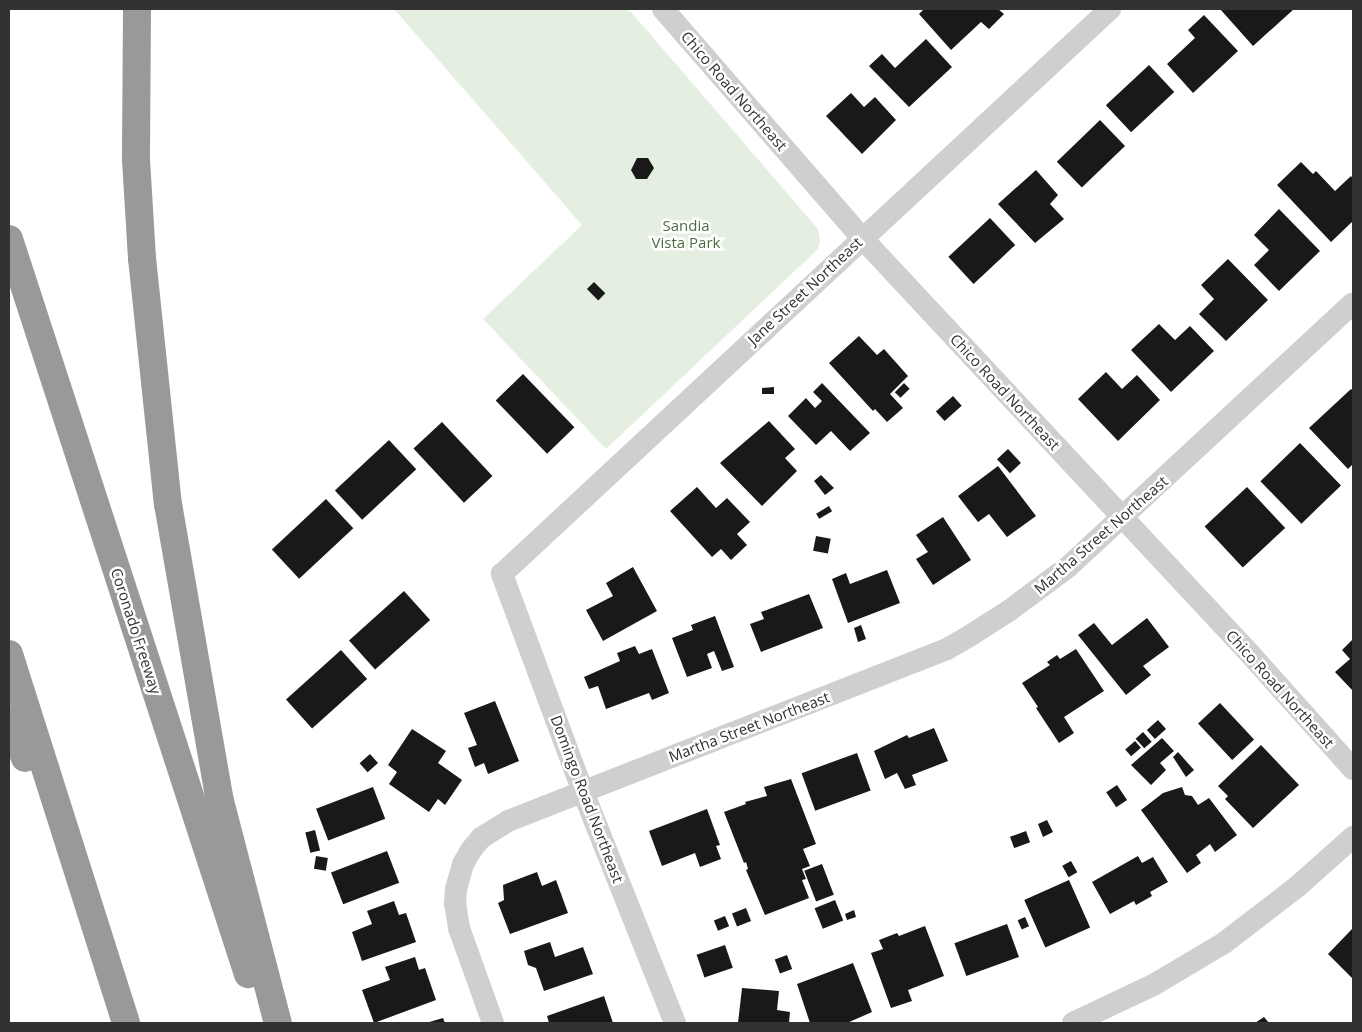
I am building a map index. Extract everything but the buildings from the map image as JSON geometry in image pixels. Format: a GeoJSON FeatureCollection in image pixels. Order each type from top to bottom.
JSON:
{"type":"FeatureCollection","features":[{"type":"Feature","properties":{"kind":"highway"},"geometry":{"type":"LineString","coordinates":[[138,9],[136,160],[146,304],[168,504],[220,801],[278,1023]]}},
{"type":"Feature","properties":{"kind":"highway","name":"Coronado Freeway"},"geometry":{"type":"LineString","coordinates":[[9,239],[264,1023]]}},
{"type":"Feature","properties":{"kind":"highway"},"geometry":{"type":"LineString","coordinates":[[9,654],[126,1023]]}},
{"type":"Feature","properties":{"kind":"highway"},"geometry":{"type":"LineString","coordinates":[[9,719],[106,959]]}},
{"type":"Feature","properties":{"kind":"street","name":"Chico Road Northeast"},"geometry":{"type":"LineString","coordinates":[[663,9],[862,238],[1123,518],[1353,769]]}},
{"type":"Feature","properties":{"kind":"street","name":"Jane Street Northeast"},"geometry":{"type":"LineString","coordinates":[[502,574],[1110,9]]}},
{"type":"Feature","properties":{"kind":"street","name":"Martha Street Northeast"},"geometry":{"type":"LineString","coordinates":[[493,1023],[459,928],[456,890],[463,864],[471,850],[493,829],[947,649],[1010,610],[1046,584],[1123,518],[1353,303]]}},
{"type":"Feature","properties":{"kind":"street","name":"Domingo Road Northeast"},"geometry":{"type":"LineString","coordinates":[[502,574],[583,792],[675,1023]]}},
{"type":"Feature","properties":{"kind":"street"},"geometry":{"type":"LineString","coordinates":[[1073,1023],[1155,984],[1224,943],[1298,886],[1353,837]]}},
{"type":"Feature","properties":{"kind":"green space","name":"Sandia Vista Park"},"geometry":{"type":"Polygon","coordinates":[[[394,9],[624,9],[631,12],[818,229],[820,240],[818,249],[606,449],[483,319],[582,225],[394,9]]]}}]}
